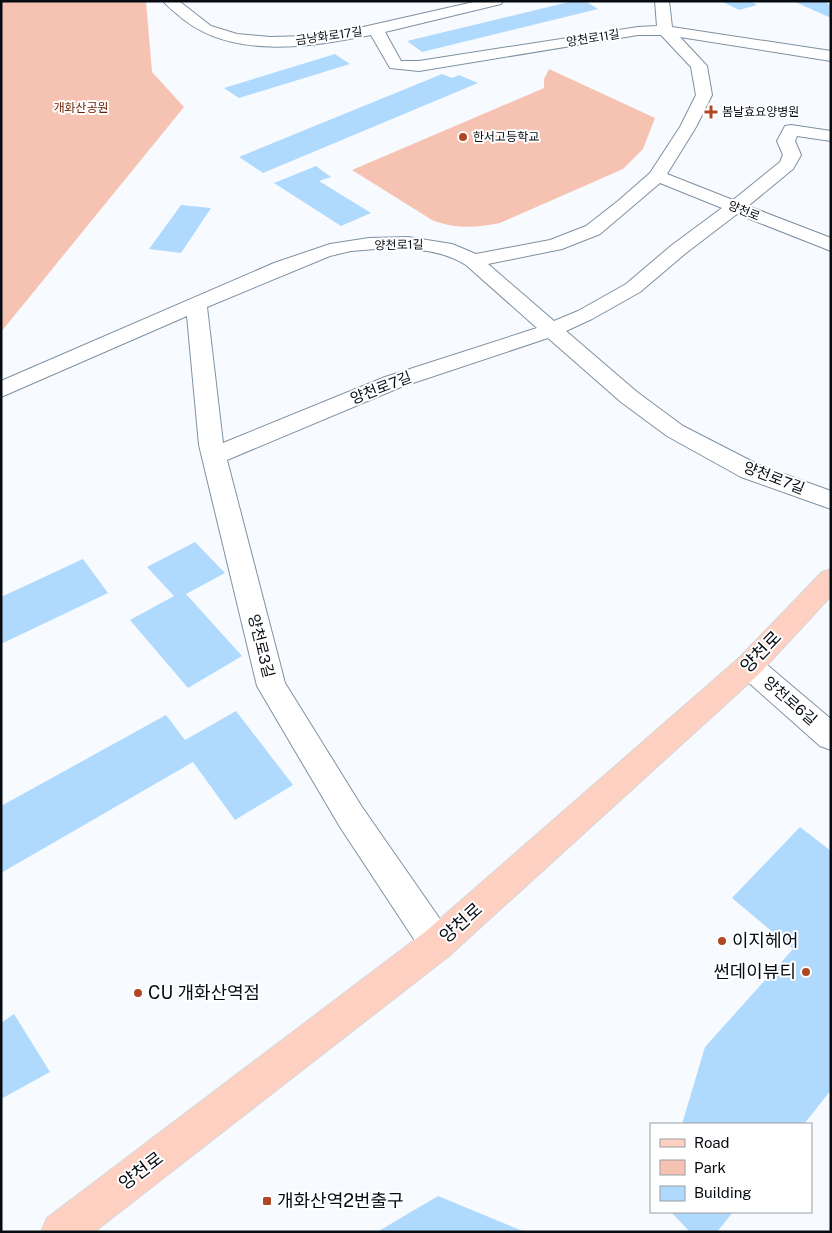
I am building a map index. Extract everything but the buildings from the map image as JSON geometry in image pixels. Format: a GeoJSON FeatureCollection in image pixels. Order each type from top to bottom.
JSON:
{"type":"FeatureCollection","features":[{"type":"Feature","properties":{"kind":"main road","name":"양천로"},"geometry":{"type":"LineString","coordinates":[[61,1232],[437,944],[749,666],[831,579]]}},
{"type":"Feature","properties":{"kind":"street","name":"금낭화로17길"},"geometry":{"type":"LineString","coordinates":[[170,1],[205,29],[230,38],[261,43],[305,41],[376,30],[496,1]]}},
{"type":"Feature","properties":{"kind":"street"},"geometry":{"type":"LineString","coordinates":[[473,261],[556,246],[593,230],[625,205],[656,176],[688,128],[704,95],[699,66],[665,30],[662,1]]}},
{"type":"Feature","properties":{"kind":"street","name":"양천로11길"},"geometry":{"type":"LineString","coordinates":[[376,30],[396,65],[419,66],[638,31],[665,30],[831,56]]}},
{"type":"Feature","properties":{"kind":"street"},"geometry":{"type":"LineString","coordinates":[[551,330],[585,315],[634,288],[679,249],[787,165],[792,154],[786,142],[791,130],[831,136]]}},
{"type":"Feature","properties":{"kind":"street","name":"양천로"},"geometry":{"type":"LineString","coordinates":[[656,176],[831,245]]}},
{"type":"Feature","properties":{"kind":"street","name":"양천로1길"},"geometry":{"type":"LineString","coordinates":[[1,390],[196,304],[314,255],[339,248],[390,243],[433,244],[466,255],[473,261]]}},
{"type":"Feature","properties":{"kind":"street","name":"양천로7길"},"geometry":{"type":"LineString","coordinates":[[473,261],[629,398],[675,431],[750,471],[831,500]]}},
{"type":"Feature","properties":{"kind":"street","name":"양천로3길"},"geometry":{"type":"LineString","coordinates":[[196,304],[214,456],[271,686],[351,818],[437,944]]}},
{"type":"Feature","properties":{"kind":"street","name":"양천로7길"},"geometry":{"type":"LineString","coordinates":[[214,456],[393,382],[551,330]]}},
{"type":"Feature","properties":{"kind":"street","name":"양천로6길"},"geometry":{"type":"LineString","coordinates":[[749,666],[831,737]]}},
{"type":"Feature","properties":{"kind":"green space","name":"개화산공원"},"geometry":{"type":"Polygon","coordinates":[[[1,1],[146,1],[152,72],[184,107],[1,332],[1,1]]]}},
{"type":"Feature","properties":{"kind":"green space"},"geometry":{"type":"Polygon","coordinates":[[[549,69],[655,118],[643,149],[623,169],[500,223],[466,227],[432,220],[352,170],[544,88],[544,79],[549,69]]]}},
{"type":"Feature","properties":{"kind":"place","name":"봄날효요양병원"},"geometry":{"type":"Point","coordinates":[711,112]}},
{"type":"Feature","properties":{"kind":"place","name":"한서고등학교"},"geometry":{"type":"Point","coordinates":[463,137]}},
{"type":"Feature","properties":{"kind":"place","name":"이지헤어"},"geometry":{"type":"Point","coordinates":[722,941]}},
{"type":"Feature","properties":{"kind":"place","name":"썬데이뷰티"},"geometry":{"type":"Point","coordinates":[806,972]}},
{"type":"Feature","properties":{"kind":"place","name":"CU 개화산역점"},"geometry":{"type":"Point","coordinates":[138,993]}},
{"type":"Feature","properties":{"kind":"place","name":"개화산역2번출구"},"geometry":{"type":"Point","coordinates":[267,1201]}}]}
